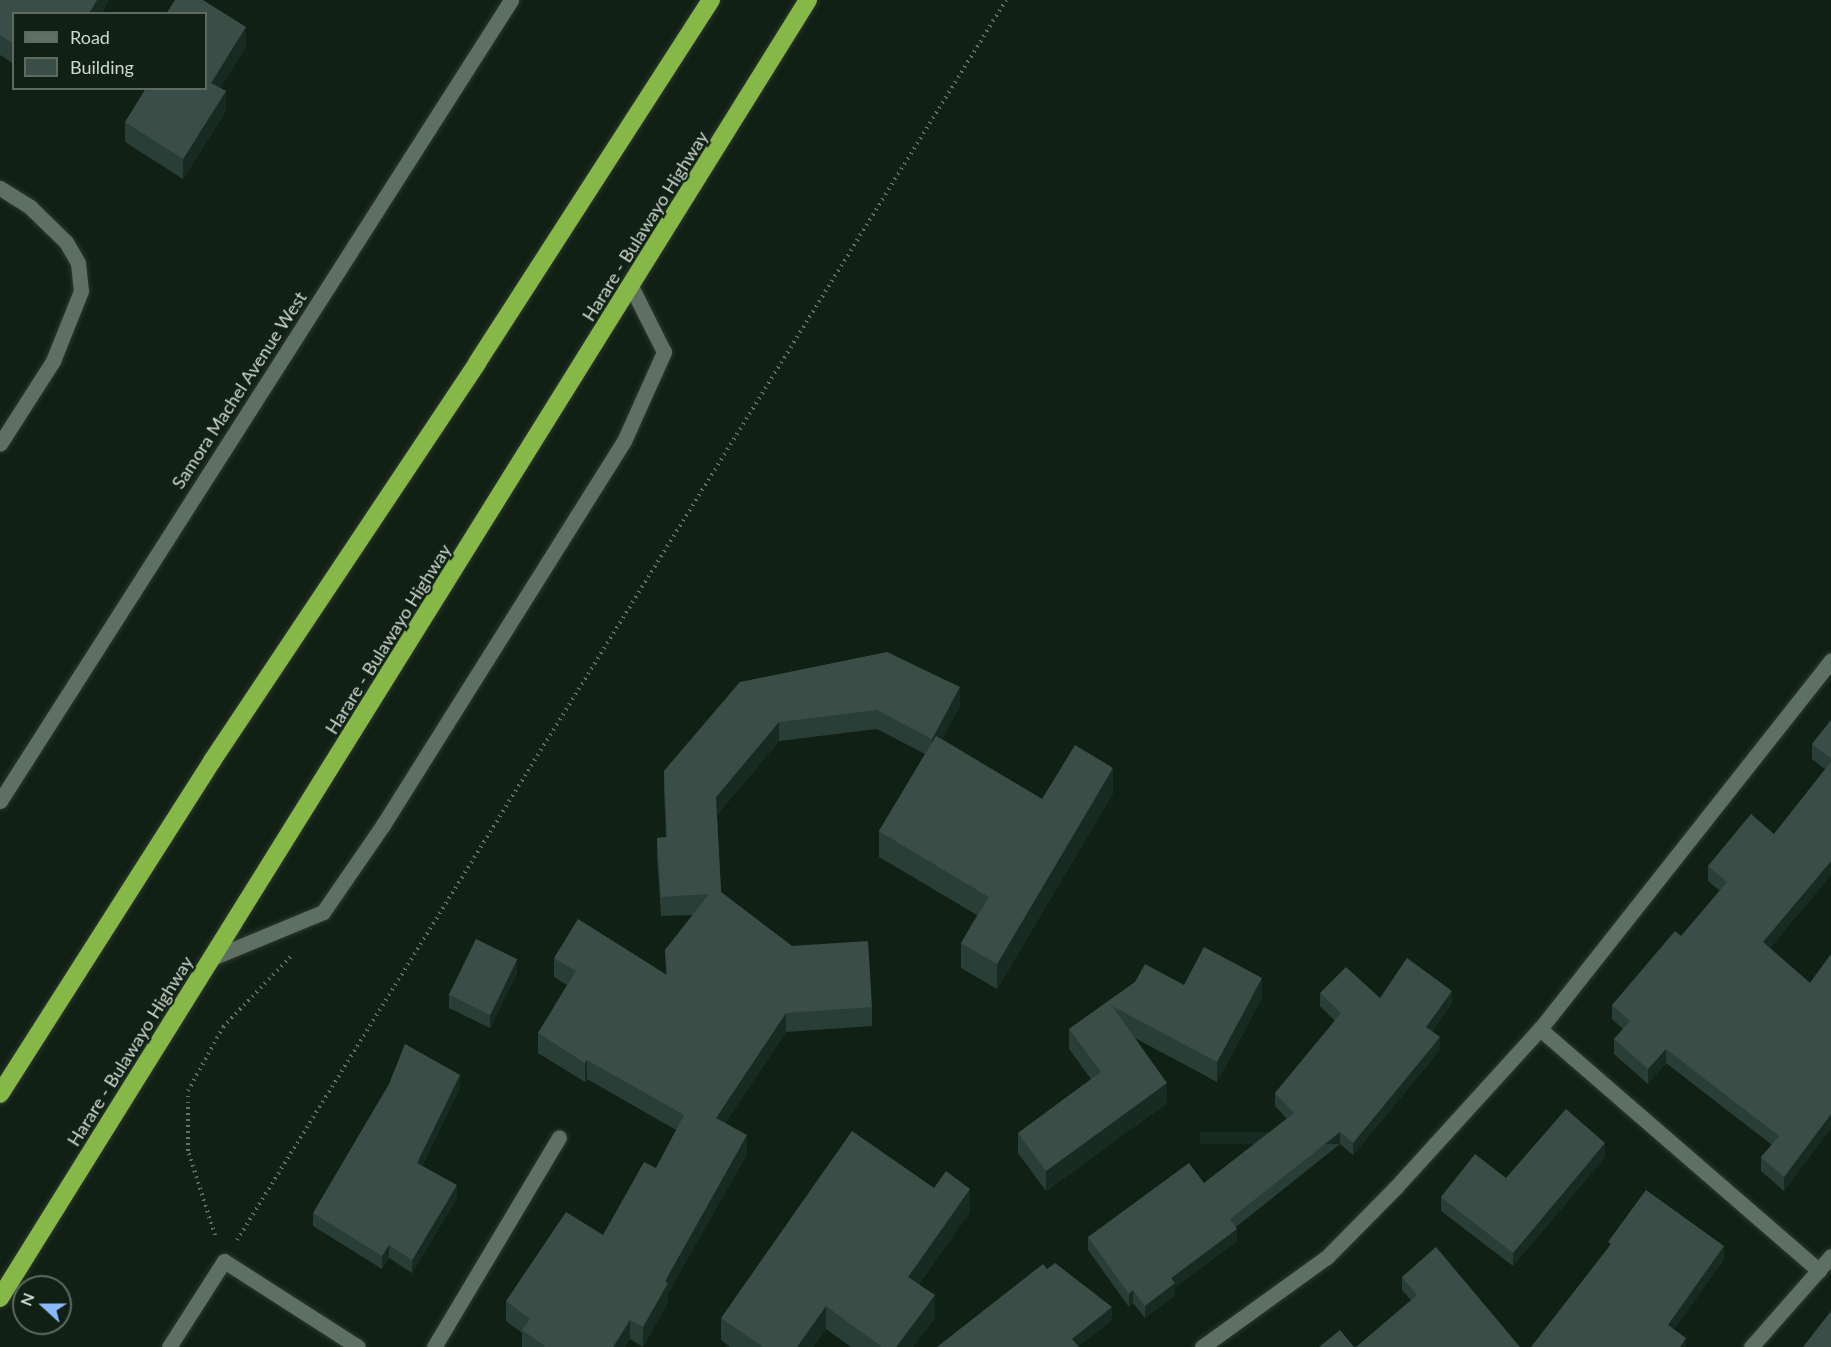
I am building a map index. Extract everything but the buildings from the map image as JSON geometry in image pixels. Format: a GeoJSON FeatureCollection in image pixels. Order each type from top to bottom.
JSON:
{"type":"FeatureCollection","features":[{"type":"Feature","properties":{"kind":"highway"},"geometry":{"type":"LineString","coordinates":[[0,1094],[212,761],[477,363],[711,0]]}},
{"type":"Feature","properties":{"kind":"highway","name":"Harare - Bulawayo Highway"},"geometry":{"type":"LineString","coordinates":[[0,1298],[632,288],[808,0]]}},
{"type":"Feature","properties":{"kind":"street","name":"Samora Machel Avenue West"},"geometry":{"type":"LineString","coordinates":[[0,801],[511,0]]}},
{"type":"Feature","properties":{"kind":"street"},"geometry":{"type":"LineString","coordinates":[[0,188],[30,207],[66,242],[78,263],[81,291],[53,361],[0,444]]}},
{"type":"Feature","properties":{"kind":"street"},"geometry":{"type":"LineString","coordinates":[[212,958],[323,912],[383,825],[624,441],[664,352],[632,288]]}},
{"type":"Feature","properties":{"kind":"street"},"geometry":{"type":"LineString","coordinates":[[1202,1347],[1327,1257],[1540,1029],[1831,660]]}},
{"type":"Feature","properties":{"kind":"street"},"geometry":{"type":"LineString","coordinates":[[1540,1029],[1819,1271]]}},
{"type":"Feature","properties":{"kind":"street"},"geometry":{"type":"LineString","coordinates":[[434,1347],[559,1137]]}},
{"type":"Feature","properties":{"kind":"street"},"geometry":{"type":"LineString","coordinates":[[1751,1347],[1831,1256]]}},
{"type":"Feature","properties":{"kind":"street"},"geometry":{"type":"LineString","coordinates":[[169,1347],[224,1261],[358,1347]]}},
{"type":"Feature","properties":{"kind":"path"},"geometry":{"type":"LineString","coordinates":[[224,1261],[1006,0]]}},
{"type":"Feature","properties":{"kind":"path"},"geometry":{"type":"LineString","coordinates":[[224,1261],[188,1151],[188,1091],[222,1027],[277,974],[323,912]]}}]}
